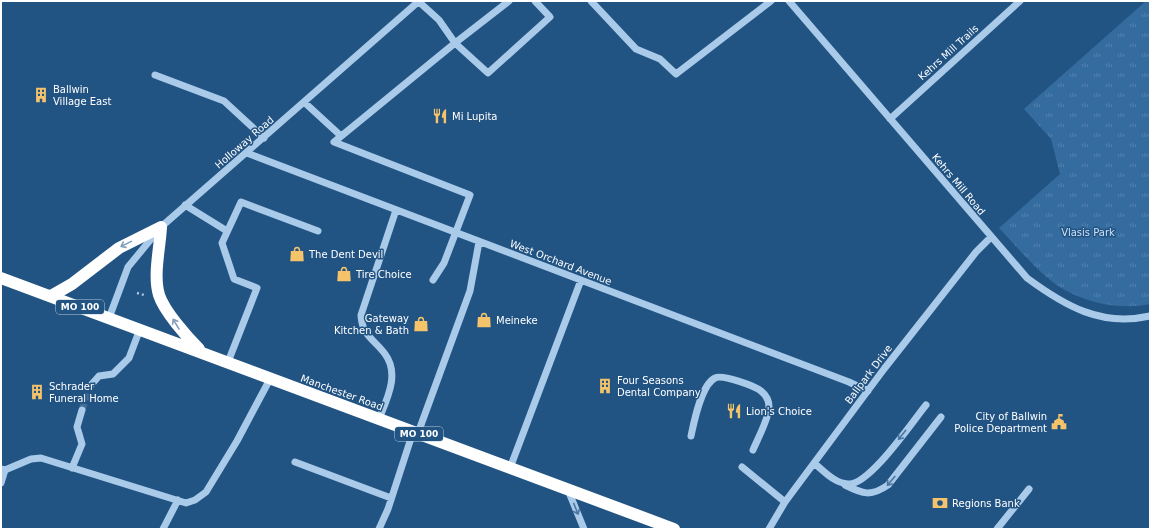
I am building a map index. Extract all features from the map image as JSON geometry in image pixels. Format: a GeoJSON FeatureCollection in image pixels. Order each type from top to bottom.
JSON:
{"type":"FeatureCollection","features":[{"type":"Feature","properties":{"kind":"highway"},"geometry":{"type":"LineString","coordinates":[[51,296],[72,284],[119,248],[161,227]]}},
{"type":"Feature","properties":{"kind":"highway"},"geometry":{"type":"LineString","coordinates":[[161,227],[157,275],[159,295],[180,330],[203,352]]}},
{"type":"Feature","properties":{"kind":"highway","name":"Manchester Road"},"geometry":{"type":"LineString","coordinates":[[1,278],[203,352],[510,468],[655,526],[674,529]]}},
{"type":"Feature","properties":{"kind":"street"},"geometry":{"type":"LineString","coordinates":[[419,1],[438,20],[455,42],[488,73],[550,17],[535,1]]}},
{"type":"Feature","properties":{"kind":"street","name":"Holloway Road"},"geometry":{"type":"LineString","coordinates":[[108,318],[128,267],[161,227],[419,1]]}},
{"type":"Feature","properties":{"kind":"street"},"geometry":{"type":"LineString","coordinates":[[433,280],[444,263],[470,195],[334,142],[455,42],[509,1]]}},
{"type":"Feature","properties":{"kind":"street"},"geometry":{"type":"LineString","coordinates":[[591,1],[636,49],[660,59],[676,74],[771,1]]}},
{"type":"Feature","properties":{"kind":"street","name":"Kehrs Mill Road"},"geometry":{"type":"LineString","coordinates":[[789,1],[1027,278],[1056,299],[1076,310],[1102,317],[1139,319],[1150,316]]}},
{"type":"Feature","properties":{"kind":"street","name":"Kehrs Mill Trails"},"geometry":{"type":"LineString","coordinates":[[890,119],[1020,1]]}},
{"type":"Feature","properties":{"kind":"street"},"geometry":{"type":"LineString","coordinates":[[156,75],[224,101],[264,138]]}},
{"type":"Feature","properties":{"kind":"street"},"geometry":{"type":"LineString","coordinates":[[304,102],[341,136]]}},
{"type":"Feature","properties":{"kind":"street","name":"West Orchard Avenue"},"geometry":{"type":"LineString","coordinates":[[247,153],[849,382],[868,391]]}},
{"type":"Feature","properties":{"kind":"street"},"geometry":{"type":"LineString","coordinates":[[228,362],[257,288],[234,279],[222,243],[240,202],[318,231]]}},
{"type":"Feature","properties":{"kind":"street"},"geometry":{"type":"LineString","coordinates":[[186,205],[227,231]]}},
{"type":"Feature","properties":{"kind":"street"},"geometry":{"type":"LineString","coordinates":[[379,419],[390,390],[392,376],[390,363],[385,353],[369,337],[362,325],[361,315],[396,210]]}},
{"type":"Feature","properties":{"kind":"street","name":"Ballpark Drive"},"geometry":{"type":"LineString","coordinates":[[769,529],[785,502],[868,391],[976,252],[991,237]]}},
{"type":"Feature","properties":{"kind":"street"},"geometry":{"type":"LineString","coordinates":[[379,529],[470,291],[479,242]]}},
{"type":"Feature","properties":{"kind":"street"},"geometry":{"type":"LineString","coordinates":[[510,468],[581,280]]}},
{"type":"Feature","properties":{"kind":"street"},"geometry":{"type":"LineString","coordinates":[[91,385],[98,376],[113,374],[129,358],[140,329]]}},
{"type":"Feature","properties":{"kind":"street"},"geometry":{"type":"LineString","coordinates":[[691,436],[696,414],[707,386],[715,378],[724,376],[761,390],[768,398],[769,408],[754,450]]}},
{"type":"Feature","properties":{"kind":"street"},"geometry":{"type":"LineString","coordinates":[[1,483],[3,470],[41,458],[186,503],[195,500],[206,492],[237,442],[270,378]]}},
{"type":"Feature","properties":{"kind":"street"},"geometry":{"type":"LineString","coordinates":[[838,482],[849,485],[862,480],[874,471],[926,405]]}},
{"type":"Feature","properties":{"kind":"street"},"geometry":{"type":"LineString","coordinates":[[72,468],[82,444],[77,427],[82,410]]}},
{"type":"Feature","properties":{"kind":"street"},"geometry":{"type":"LineString","coordinates":[[814,463],[838,482],[866,494],[880,491],[888,485],[941,417]]}},
{"type":"Feature","properties":{"kind":"street"},"geometry":{"type":"LineString","coordinates":[[294,462],[391,498]]}},
{"type":"Feature","properties":{"kind":"street"},"geometry":{"type":"LineString","coordinates":[[742,467],[785,502]]}},
{"type":"Feature","properties":{"kind":"street"},"geometry":{"type":"LineString","coordinates":[[997,529],[1030,489]]}},
{"type":"Feature","properties":{"kind":"street"},"geometry":{"type":"LineString","coordinates":[[568,490],[584,529]]}},
{"type":"Feature","properties":{"kind":"street"},"geometry":{"type":"LineString","coordinates":[[163,529],[178,500]]}},
{"type":"Feature","properties":{"kind":"green space","name":"Vlasis Park"},"geometry":{"type":"Polygon","coordinates":[[[1146,1],[1150,1],[1150,304],[1137,306],[1110,305],[1084,298],[1059,287],[1036,267],[999,228],[1060,174],[1051,139],[1024,109],[1146,1]]]}},
{"type":"Feature","properties":{"kind":"tunnel"},"geometry":{"type":"LineString","coordinates":[[82,410],[91,385]]}},
{"type":"Feature","properties":{"kind":"place","name":"Ballwin Village East"},"geometry":{"type":"Point","coordinates":[41,95]}},
{"type":"Feature","properties":{"kind":"place","name":"Mi Lupita"},"geometry":{"type":"Point","coordinates":[440,116]}},
{"type":"Feature","properties":{"kind":"place","name":"The Dent Devil"},"geometry":{"type":"Point","coordinates":[297,254]}},
{"type":"Feature","properties":{"kind":"place","name":"Tire Choice"},"geometry":{"type":"Point","coordinates":[344,274]}},
{"type":"Feature","properties":{"kind":"place","name":"Meineke"},"geometry":{"type":"Point","coordinates":[484,320]}},
{"type":"Feature","properties":{"kind":"place","name":"Gateway Kitchen & Bath"},"geometry":{"type":"Point","coordinates":[421,324]}},
{"type":"Feature","properties":{"kind":"place","name":"Four Seasons Dental Company"},"geometry":{"type":"Point","coordinates":[605,386]}},
{"type":"Feature","properties":{"kind":"place","name":"Schrader Funeral Home"},"geometry":{"type":"Point","coordinates":[37,392]}},
{"type":"Feature","properties":{"kind":"place","name":"Lion's Choice"},"geometry":{"type":"Point","coordinates":[734,411]}},
{"type":"Feature","properties":{"kind":"place","name":"City of Ballwin Police Department"},"geometry":{"type":"Point","coordinates":[1059,422]}},
{"type":"Feature","properties":{"kind":"place","name":"Regions Bank"},"geometry":{"type":"Point","coordinates":[940,503]}}]}
